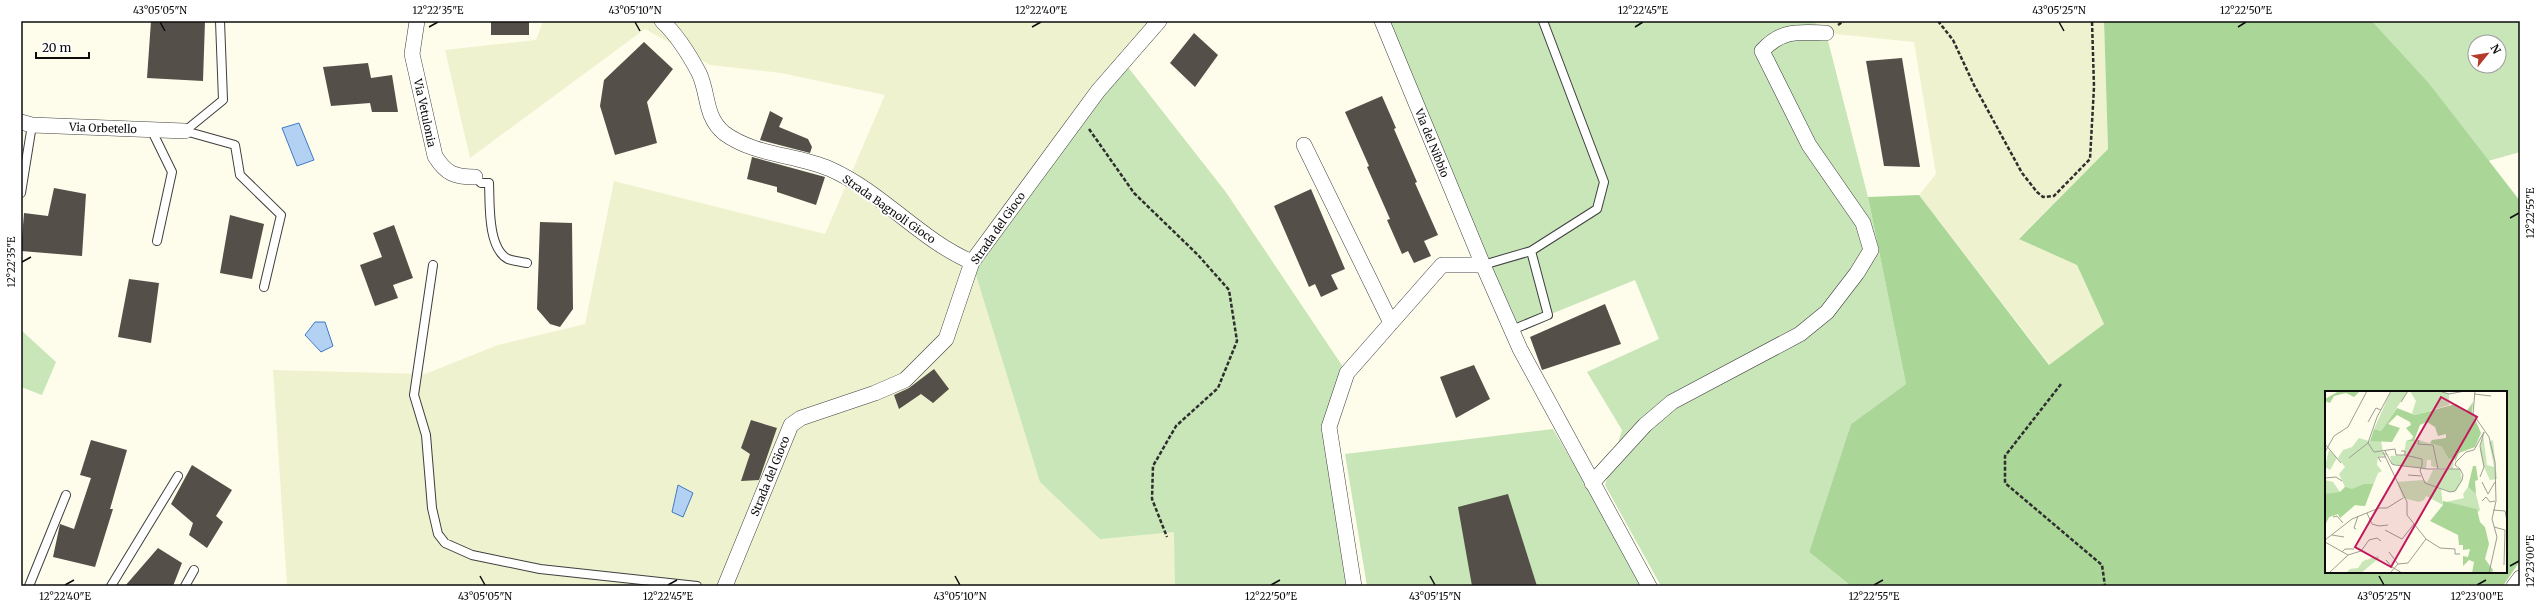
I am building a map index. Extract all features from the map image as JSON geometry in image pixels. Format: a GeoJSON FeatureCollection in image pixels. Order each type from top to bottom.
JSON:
{"type":"FeatureCollection","features":[{"type":"Feature","properties":{"kind":"street","name":"Via Vetulonia"},"geometry":{"type":"LineString","coordinates":[[417,21],[412,54],[435,156],[443,169],[457,177],[475,177]]}},
{"type":"Feature","properties":{"kind":"street","name":"Strada Bagnoli Gioco"},"geometry":{"type":"LineString","coordinates":[[662,21],[668,27],[699,73],[710,117],[724,132],[749,147],[830,169],[868,192],[954,255],[972,262]]}},
{"type":"Feature","properties":{"kind":"street","name":"Strada del Gioco"},"geometry":{"type":"LineString","coordinates":[[725,586],[791,425],[801,418],[875,393],[904,380],[927,360],[946,339],[972,262],[1098,91],[1159,21]]}},
{"type":"Feature","properties":{"kind":"street","name":"Via del Nibbio"},"geometry":{"type":"LineString","coordinates":[[1382,21],[1483,265],[1512,330],[1649,586]]}},
{"type":"Feature","properties":{"kind":"street"},"geometry":{"type":"LineString","coordinates":[[1592,482],[1645,425],[1672,402],[1800,334],[1827,312],[1857,273],[1871,250],[1863,223],[1808,145],[1762,51],[1773,39],[1792,32],[1826,33]]}},
{"type":"Feature","properties":{"kind":"street","name":"Via Orbetello"},"geometry":{"type":"LineString","coordinates":[[26,124],[185,131]]}},
{"type":"Feature","properties":{"kind":"street"},"geometry":{"type":"LineString","coordinates":[[1304,145],[1391,323]]}},
{"type":"Feature","properties":{"kind":"street"},"geometry":{"type":"LineString","coordinates":[[1354,586],[1329,426],[1347,373],[1442,266],[1483,265]]}},
{"type":"Feature","properties":{"kind":"street"},"geometry":{"type":"LineString","coordinates":[[2514,586],[2520,578]]}},
{"type":"Feature","properties":{"kind":"lane"},"geometry":{"type":"LineString","coordinates":[[185,131],[224,100],[220,21]]}},
{"type":"Feature","properties":{"kind":"lane"},"geometry":{"type":"LineString","coordinates":[[1483,265],[1531,251],[1598,208],[1604,182],[1543,21]]}},
{"type":"Feature","properties":{"kind":"lane"},"geometry":{"type":"LineString","coordinates":[[21,193],[26,124]]}},
{"type":"Feature","properties":{"kind":"lane"},"geometry":{"type":"LineString","coordinates":[[151,129],[172,172],[158,241]]}},
{"type":"Feature","properties":{"kind":"lane"},"geometry":{"type":"LineString","coordinates":[[185,131],[235,145],[240,175],[281,215],[264,287]]}},
{"type":"Feature","properties":{"kind":"lane"},"geometry":{"type":"LineString","coordinates":[[475,177],[481,183],[489,183],[490,219],[495,242],[507,258],[527,263]]}},
{"type":"Feature","properties":{"kind":"lane"},"geometry":{"type":"LineString","coordinates":[[1512,330],[1548,315],[1531,251]]}},
{"type":"Feature","properties":{"kind":"lane"},"geometry":{"type":"LineString","coordinates":[[433,265],[414,395],[426,436],[432,508],[438,534],[445,543],[472,555],[540,569],[697,586]]}},
{"type":"Feature","properties":{"kind":"lane"},"geometry":{"type":"LineString","coordinates":[[111,586],[178,476]]}},
{"type":"Feature","properties":{"kind":"lane"},"geometry":{"type":"LineString","coordinates":[[29,586],[66,495]]}},
{"type":"Feature","properties":{"kind":"lane"},"geometry":{"type":"LineString","coordinates":[[185,586],[194,570]]}},
{"type":"Feature","properties":{"kind":"path"},"geometry":{"type":"LineString","coordinates":[[1938,21],[1953,40],[1974,85],[2022,173],[2037,192],[2043,196],[2054,196],[2090,159],[2094,87],[2092,21]]}},
{"type":"Feature","properties":{"kind":"path"},"geometry":{"type":"LineString","coordinates":[[1079,116],[1134,193],[1198,255],[1229,290],[1237,341],[1218,388],[1176,426],[1153,466],[1152,499],[1166,537]]}},
{"type":"Feature","properties":{"kind":"path"},"geometry":{"type":"LineString","coordinates":[[2061,384],[2005,456],[2005,483],[2102,565],[2105,586]]}},
{"type":"Feature","properties":{"kind":"green space"},"geometry":{"type":"Polygon","coordinates":[[[543,21],[1159,21],[1124,62],[1230,198],[1347,373],[1329,427],[1354,586],[287,586],[273,370],[425,374],[498,345],[585,324],[614,181],[825,234],[885,95],[781,73],[710,65],[645,29],[470,158],[445,50],[536,40],[543,21]]]}},
{"type":"Feature","properties":{"kind":"green space"},"geometry":{"type":"Polygon","coordinates":[[[1383,21],[1813,21],[1826,33],[1868,197],[1906,384],[1851,424],[1809,552],[1851,586],[1661,586],[1605,485],[1622,430],[1587,372],[1659,339],[1635,280],[1512,330],[1383,21]]]}},
{"type":"Feature","properties":{"kind":"green space"},"geometry":{"type":"Polygon","coordinates":[[[1813,21],[2104,21],[2108,149],[2019,238],[2077,265],[2104,324],[2050,365],[1919,195],[1936,174],[1914,42],[1826,33],[1813,21]]]}},
{"type":"Feature","properties":{"kind":"green space"},"geometry":{"type":"Polygon","coordinates":[[[2104,21],[2372,21],[2428,82],[2520,201],[2520,561],[2503,586],[1851,586],[1809,552],[1851,424],[1906,384],[1868,197],[1919,195],[2049,365],[2104,324],[2077,265],[2019,239],[2108,149],[2104,21]]]}},
{"type":"Feature","properties":{"kind":"green space"},"geometry":{"type":"Polygon","coordinates":[[[2372,21],[2520,21],[2520,152],[2488,161],[2428,82],[2372,21]]]}},
{"type":"Feature","properties":{"kind":"green space"},"geometry":{"type":"Polygon","coordinates":[[[1123,61],[1225,191],[1347,373],[1329,427],[1354,586],[1175,586],[1174,532],[1100,539],[1040,482],[972,262],[1123,61]]]}},
{"type":"Feature","properties":{"kind":"green space"},"geometry":{"type":"Polygon","coordinates":[[[21,330],[56,362],[42,395],[21,387],[21,330]]]}},
{"type":"Feature","properties":{"kind":"green space"},"geometry":{"type":"Polygon","coordinates":[[[1553,429],[1645,586],[1367,586],[1345,454],[1553,429]]]}},
{"type":"Feature","properties":{"kind":"water"},"geometry":{"type":"Polygon","coordinates":[[[299,123],[314,160],[297,166],[282,128],[299,123]]]}},
{"type":"Feature","properties":{"kind":"water"},"geometry":{"type":"Polygon","coordinates":[[[315,322],[325,322],[333,346],[321,352],[305,335],[315,322]]]}},
{"type":"Feature","properties":{"kind":"water"},"geometry":{"type":"Polygon","coordinates":[[[678,485],[693,493],[683,517],[672,512],[678,485]]]}},
{"type":"Feature","properties":{"kind":"building"},"geometry":{"type":"Polygon","coordinates":[[[151,21],[205,21],[203,81],[147,78],[151,21]]]}},
{"type":"Feature","properties":{"kind":"building"},"geometry":{"type":"Polygon","coordinates":[[[491,21],[529,21],[529,35],[491,35],[491,21]]]}},
{"type":"Feature","properties":{"kind":"building"},"geometry":{"type":"Polygon","coordinates":[[[1194,33],[1218,55],[1195,87],[1170,63],[1194,33]]]}},
{"type":"Feature","properties":{"kind":"building"},"geometry":{"type":"Polygon","coordinates":[[[644,42],[673,69],[647,102],[657,143],[615,155],[600,106],[604,80],[644,42]]]}},
{"type":"Feature","properties":{"kind":"building"},"geometry":{"type":"Polygon","coordinates":[[[1902,58],[1920,167],[1884,166],[1866,61],[1902,58]]]}},
{"type":"Feature","properties":{"kind":"building"},"geometry":{"type":"Polygon","coordinates":[[[368,63],[371,78],[392,75],[398,112],[372,112],[370,103],[331,106],[323,67],[368,63]]]}},
{"type":"Feature","properties":{"kind":"building"},"geometry":{"type":"Polygon","coordinates":[[[1382,96],[1396,128],[1394,129],[1417,182],[1415,183],[1438,235],[1424,241],[1431,256],[1414,263],[1408,251],[1402,254],[1387,220],[1390,219],[1367,167],[1369,166],[1345,112],[1382,96]]]}},
{"type":"Feature","properties":{"kind":"building"},"geometry":{"type":"Polygon","coordinates":[[[770,111],[783,118],[779,127],[808,139],[812,147],[810,153],[760,140],[770,111]]]}},
{"type":"Feature","properties":{"kind":"building"},"geometry":{"type":"Polygon","coordinates":[[[752,157],[825,177],[816,205],[777,192],[777,187],[747,179],[752,157]]]}},
{"type":"Feature","properties":{"kind":"building"},"geometry":{"type":"Polygon","coordinates":[[[54,188],[86,194],[82,256],[21,251],[24,213],[48,216],[54,188]]]}},
{"type":"Feature","properties":{"kind":"building"},"geometry":{"type":"Polygon","coordinates":[[[1311,189],[1345,269],[1331,275],[1338,289],[1321,297],[1315,284],[1309,287],[1274,206],[1311,189]]]}},
{"type":"Feature","properties":{"kind":"building"},"geometry":{"type":"Polygon","coordinates":[[[230,215],[264,224],[252,279],[220,273],[230,215]]]}},
{"type":"Feature","properties":{"kind":"building"},"geometry":{"type":"Polygon","coordinates":[[[540,222],[572,223],[573,309],[560,327],[550,324],[537,309],[540,222]]]}},
{"type":"Feature","properties":{"kind":"building"},"geometry":{"type":"Polygon","coordinates":[[[394,225],[413,278],[393,285],[398,298],[375,306],[360,265],[382,257],[373,233],[394,225]]]}},
{"type":"Feature","properties":{"kind":"building"},"geometry":{"type":"Polygon","coordinates":[[[129,279],[159,283],[151,343],[118,337],[129,279]]]}},
{"type":"Feature","properties":{"kind":"building"},"geometry":{"type":"Polygon","coordinates":[[[1605,304],[1621,344],[1542,370],[1530,337],[1605,304]]]}},
{"type":"Feature","properties":{"kind":"building"},"geometry":{"type":"Polygon","coordinates":[[[1474,365],[1490,399],[1456,418],[1440,377],[1474,365]]]}},
{"type":"Feature","properties":{"kind":"building"},"geometry":{"type":"Polygon","coordinates":[[[934,369],[949,389],[933,403],[921,394],[899,409],[894,395],[909,388],[934,369]]]}},
{"type":"Feature","properties":{"kind":"building"},"geometry":{"type":"Polygon","coordinates":[[[751,420],[777,428],[759,480],[741,481],[750,454],[741,448],[751,420]]]}},
{"type":"Feature","properties":{"kind":"building"},"geometry":{"type":"Polygon","coordinates":[[[91,440],[127,450],[110,509],[113,509],[95,567],[53,557],[60,524],[74,529],[91,478],[80,475],[91,440]]]}},
{"type":"Feature","properties":{"kind":"building"},"geometry":{"type":"Polygon","coordinates":[[[192,465],[232,490],[216,516],[223,522],[207,548],[189,535],[193,523],[171,504],[192,465]]]}},
{"type":"Feature","properties":{"kind":"building"},"geometry":{"type":"Polygon","coordinates":[[[1508,494],[1537,586],[1472,586],[1458,507],[1508,494]]]}},
{"type":"Feature","properties":{"kind":"building"},"geometry":{"type":"Polygon","coordinates":[[[158,548],[182,563],[173,586],[125,586],[158,548]]]}}]}
